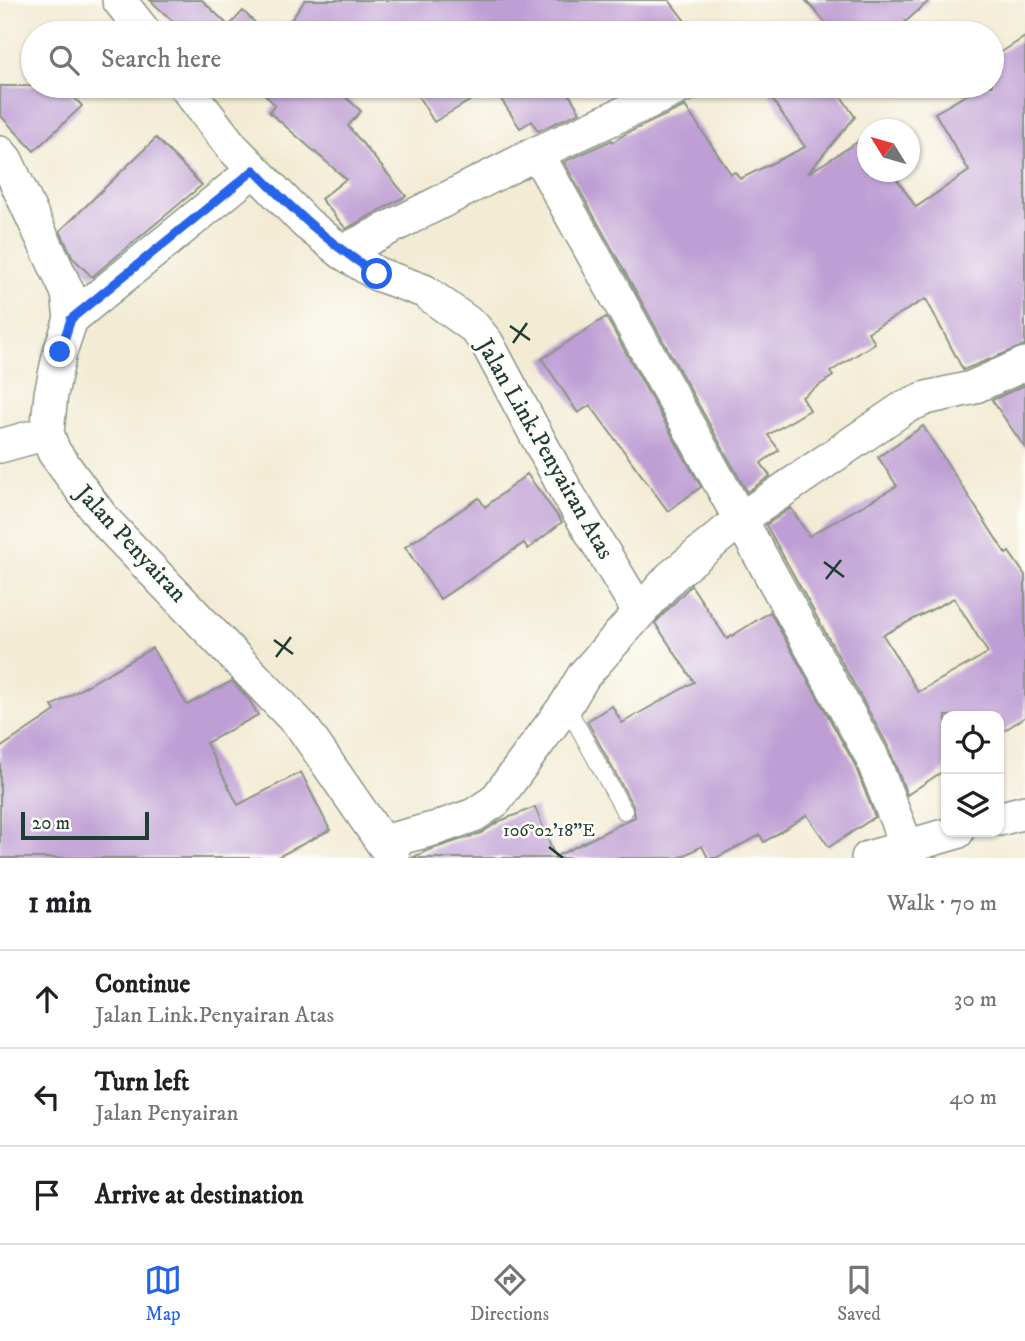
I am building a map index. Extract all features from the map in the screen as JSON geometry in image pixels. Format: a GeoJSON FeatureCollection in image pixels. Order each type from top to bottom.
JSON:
{"type":"FeatureCollection","features":[{"type":"Feature","properties":{"kind":"street","name":"Jalan Link.Penyairan Atas"},"geometry":{"type":"LineString","coordinates":[[194,98],[232,147],[306,223],[342,252],[377,274],[424,291],[474,327],[486,343],[565,489],[639,611]]}},
{"type":"Feature","properties":{"kind":"street"},"geometry":{"type":"LineString","coordinates":[[342,252],[537,153],[657,98]]}},
{"type":"Feature","properties":{"kind":"street"},"geometry":{"type":"LineString","coordinates":[[0,153],[6,160],[51,252],[68,292],[71,319],[60,352],[51,394],[47,433],[0,446]]}},
{"type":"Feature","properties":{"kind":"street"},"geometry":{"type":"LineString","coordinates":[[537,153],[871,755],[906,847]]}},
{"type":"Feature","properties":{"kind":"street"},"geometry":{"type":"LineString","coordinates":[[71,319],[254,170]]}},
{"type":"Feature","properties":{"kind":"street"},"geometry":{"type":"LineString","coordinates":[[388,850],[474,815],[495,801],[566,705],[584,675],[639,611],[671,577],[741,519],[905,407],[926,398],[971,388],[1025,364]]}},
{"type":"Feature","properties":{"kind":"street","name":"Jalan Penyairan"},"geometry":{"type":"LineString","coordinates":[[47,433],[54,452],[103,519],[303,728],[388,850]]}},
{"type":"Feature","properties":{"kind":"street"},"geometry":{"type":"LineString","coordinates":[[1004,818],[1025,812]]}},
{"type":"Feature","properties":{"kind":"street"},"geometry":{"type":"LineString","coordinates":[[868,858],[941,837]]}},
{"type":"Feature","properties":{"kind":"lane"},"geometry":{"type":"LineString","coordinates":[[566,705],[624,811]]}},
{"type":"Feature","properties":{"kind":"building"},"geometry":{"type":"Polygon","coordinates":[[[150,0],[202,0],[224,21],[172,21],[150,0]]]}},
{"type":"Feature","properties":{"kind":"building"},"geometry":{"type":"Polygon","coordinates":[[[305,0],[669,0],[685,21],[290,21],[305,0]]]}},
{"type":"Feature","properties":{"kind":"building"},"geometry":{"type":"Polygon","coordinates":[[[805,0],[930,0],[906,21],[824,21],[805,0]]]}},
{"type":"Feature","properties":{"kind":"building"},"geometry":{"type":"Polygon","coordinates":[[[243,11],[253,21],[234,21],[243,11]]]}},
{"type":"Feature","properties":{"kind":"building"},"geometry":{"type":"Polygon","coordinates":[[[1025,37],[1025,345],[963,370],[926,299],[868,332],[875,343],[830,372],[833,376],[802,397],[810,410],[768,435],[779,450],[761,463],[770,476],[747,492],[564,162],[612,140],[613,142],[685,106],[731,174],[735,172],[740,179],[805,147],[771,98],[842,98],[855,117],[807,174],[857,142],[857,182],[899,182],[916,207],[969,171],[935,113],[961,98],[1004,98],[1004,50],[1025,37]]]}},
{"type":"Feature","properties":{"kind":"building"},"geometry":{"type":"Polygon","coordinates":[[[0,86],[21,86],[21,98],[75,98],[82,106],[34,151],[0,115],[0,86]]]}},
{"type":"Feature","properties":{"kind":"building"},"geometry":{"type":"Polygon","coordinates":[[[268,98],[346,98],[361,111],[348,126],[406,196],[346,229],[321,199],[346,179],[269,112],[275,105],[268,98]]]}},
{"type":"Feature","properties":{"kind":"building"},"geometry":{"type":"Polygon","coordinates":[[[419,98],[474,98],[434,122],[419,98]]]}},
{"type":"Feature","properties":{"kind":"building"},"geometry":{"type":"Polygon","coordinates":[[[500,98],[571,98],[580,112],[538,131],[532,121],[520,128],[500,98]]]}},
{"type":"Feature","properties":{"kind":"building"},"geometry":{"type":"Polygon","coordinates":[[[156,138],[202,185],[92,277],[73,258],[60,231],[156,138]]]}},
{"type":"Feature","properties":{"kind":"building"},"geometry":{"type":"Polygon","coordinates":[[[606,317],[701,487],[668,511],[590,405],[578,413],[542,359],[606,317]]]}},
{"type":"Feature","properties":{"kind":"building"},"geometry":{"type":"Polygon","coordinates":[[[1025,385],[1025,448],[992,400],[1025,385]]]}},
{"type":"Feature","properties":{"kind":"building"},"geometry":{"type":"Polygon","coordinates":[[[923,426],[1006,554],[1009,552],[1025,575],[1025,717],[1004,731],[1004,711],[941,711],[941,772],[907,795],[888,746],[766,525],[791,508],[809,536],[897,486],[878,457],[923,426]],[[954,598],[883,635],[918,692],[988,653],[954,598]]]}},
{"type":"Feature","properties":{"kind":"building"},"geometry":{"type":"Polygon","coordinates":[[[527,474],[562,522],[528,549],[524,543],[440,599],[405,547],[479,498],[485,507],[527,474]]]}},
{"type":"Feature","properties":{"kind":"building"},"geometry":{"type":"Polygon","coordinates":[[[691,585],[727,639],[770,612],[854,763],[875,817],[829,847],[807,815],[764,842],[760,835],[716,858],[708,858],[702,846],[679,858],[412,858],[481,833],[500,821],[535,807],[555,857],[635,817],[633,806],[587,721],[612,706],[622,723],[694,682],[655,623],[691,585]]]}},
{"type":"Feature","properties":{"kind":"building"},"geometry":{"type":"Polygon","coordinates":[[[152,648],[187,705],[232,681],[250,701],[258,715],[206,743],[238,805],[301,772],[330,830],[276,858],[0,858],[0,748],[55,711],[52,706],[152,648]]]}},
{"type":"Feature","properties":{"kind":"route"},"geometry":{"type":"LineString","coordinates":[[60,352],[71,319],[254,170],[306,223],[342,252],[377,274]]}}]}
